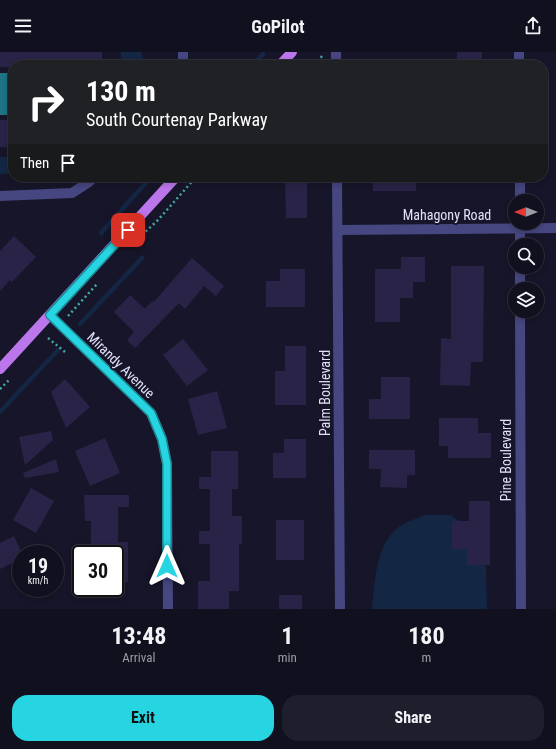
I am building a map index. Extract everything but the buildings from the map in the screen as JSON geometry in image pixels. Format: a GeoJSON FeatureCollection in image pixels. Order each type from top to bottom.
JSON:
{"type":"FeatureCollection","features":[{"type":"Feature","properties":{"kind":"main road"},"geometry":{"type":"LineString","coordinates":[[285,60],[292,52]]}},
{"type":"Feature","properties":{"kind":"main road"},"geometry":{"type":"LineString","coordinates":[[0,369],[171,182]]}},
{"type":"Feature","properties":{"kind":"street"},"geometry":{"type":"LineString","coordinates":[[0,196],[72,193],[88,182]]}},
{"type":"Feature","properties":{"kind":"street","name":"Palm Boulevard"},"geometry":{"type":"LineString","coordinates":[[337,182],[340,609]]}},
{"type":"Feature","properties":{"kind":"street"},"geometry":{"type":"LineString","coordinates":[[520,182],[520,194]]}},
{"type":"Feature","properties":{"kind":"street","name":"Mahagony Road"},"geometry":{"type":"LineString","coordinates":[[338,230],[508,226]]}},
{"type":"Feature","properties":{"kind":"street","name":"Mahagony Road"},"geometry":{"type":"LineString","coordinates":[[544,227],[556,228]]}},
{"type":"Feature","properties":{"kind":"street","name":"Mirandy Avenue"},"geometry":{"type":"LineString","coordinates":[[50,315],[151,413],[162,439],[167,464],[168,609]]}},
{"type":"Feature","properties":{"kind":"street","name":"Pine Boulevard"},"geometry":{"type":"LineString","coordinates":[[520,318],[521,609]]}},
{"type":"Feature","properties":{"kind":"path"},"geometry":{"type":"LineString","coordinates":[[319,60],[326,52]]}},
{"type":"Feature","properties":{"kind":"path"},"geometry":{"type":"LineString","coordinates":[[138,239],[158,220],[192,182]]}},
{"type":"Feature","properties":{"kind":"path"},"geometry":{"type":"LineString","coordinates":[[42,343],[101,280]]}},
{"type":"Feature","properties":{"kind":"path"},"geometry":{"type":"LineString","coordinates":[[48,338],[65,352]]}},
{"type":"Feature","properties":{"kind":"path"},"geometry":{"type":"LineString","coordinates":[[0,389],[11,378]]}},
{"type":"Feature","properties":{"kind":"water"},"geometry":{"type":"Polygon","coordinates":[[[121,52],[141,52],[143,60],[120,60],[121,52]]]}},
{"type":"Feature","properties":{"kind":"water"},"geometry":{"type":"Polygon","coordinates":[[[0,157],[8,157],[8,173],[0,174],[0,157]]]}},
{"type":"Feature","properties":{"kind":"water"},"geometry":{"type":"Polygon","coordinates":[[[424,515],[451,515],[480,537],[486,568],[487,609],[372,609],[378,565],[385,544],[399,527],[424,515]]]}},
{"type":"Feature","properties":{"kind":"waterway"},"geometry":{"type":"LineString","coordinates":[[258,60],[263,52]]}},
{"type":"Feature","properties":{"kind":"waterway"},"geometry":{"type":"LineString","coordinates":[[101,233],[147,182]]}},
{"type":"Feature","properties":{"kind":"waterway"},"geometry":{"type":"LineString","coordinates":[[80,324],[142,258]]}},
{"type":"Feature","properties":{"kind":"waterway"},"geometry":{"type":"LineString","coordinates":[[0,412],[58,350]]}},
{"type":"Feature","properties":{"kind":"taxiway"},"geometry":{"type":"LineString","coordinates":[[0,94],[8,94]]}},
{"type":"Feature","properties":{"kind":"route"},"geometry":{"type":"LineString","coordinates":[[128,230],[50,315],[151,413],[162,439],[167,464],[167,566]]}}]}
